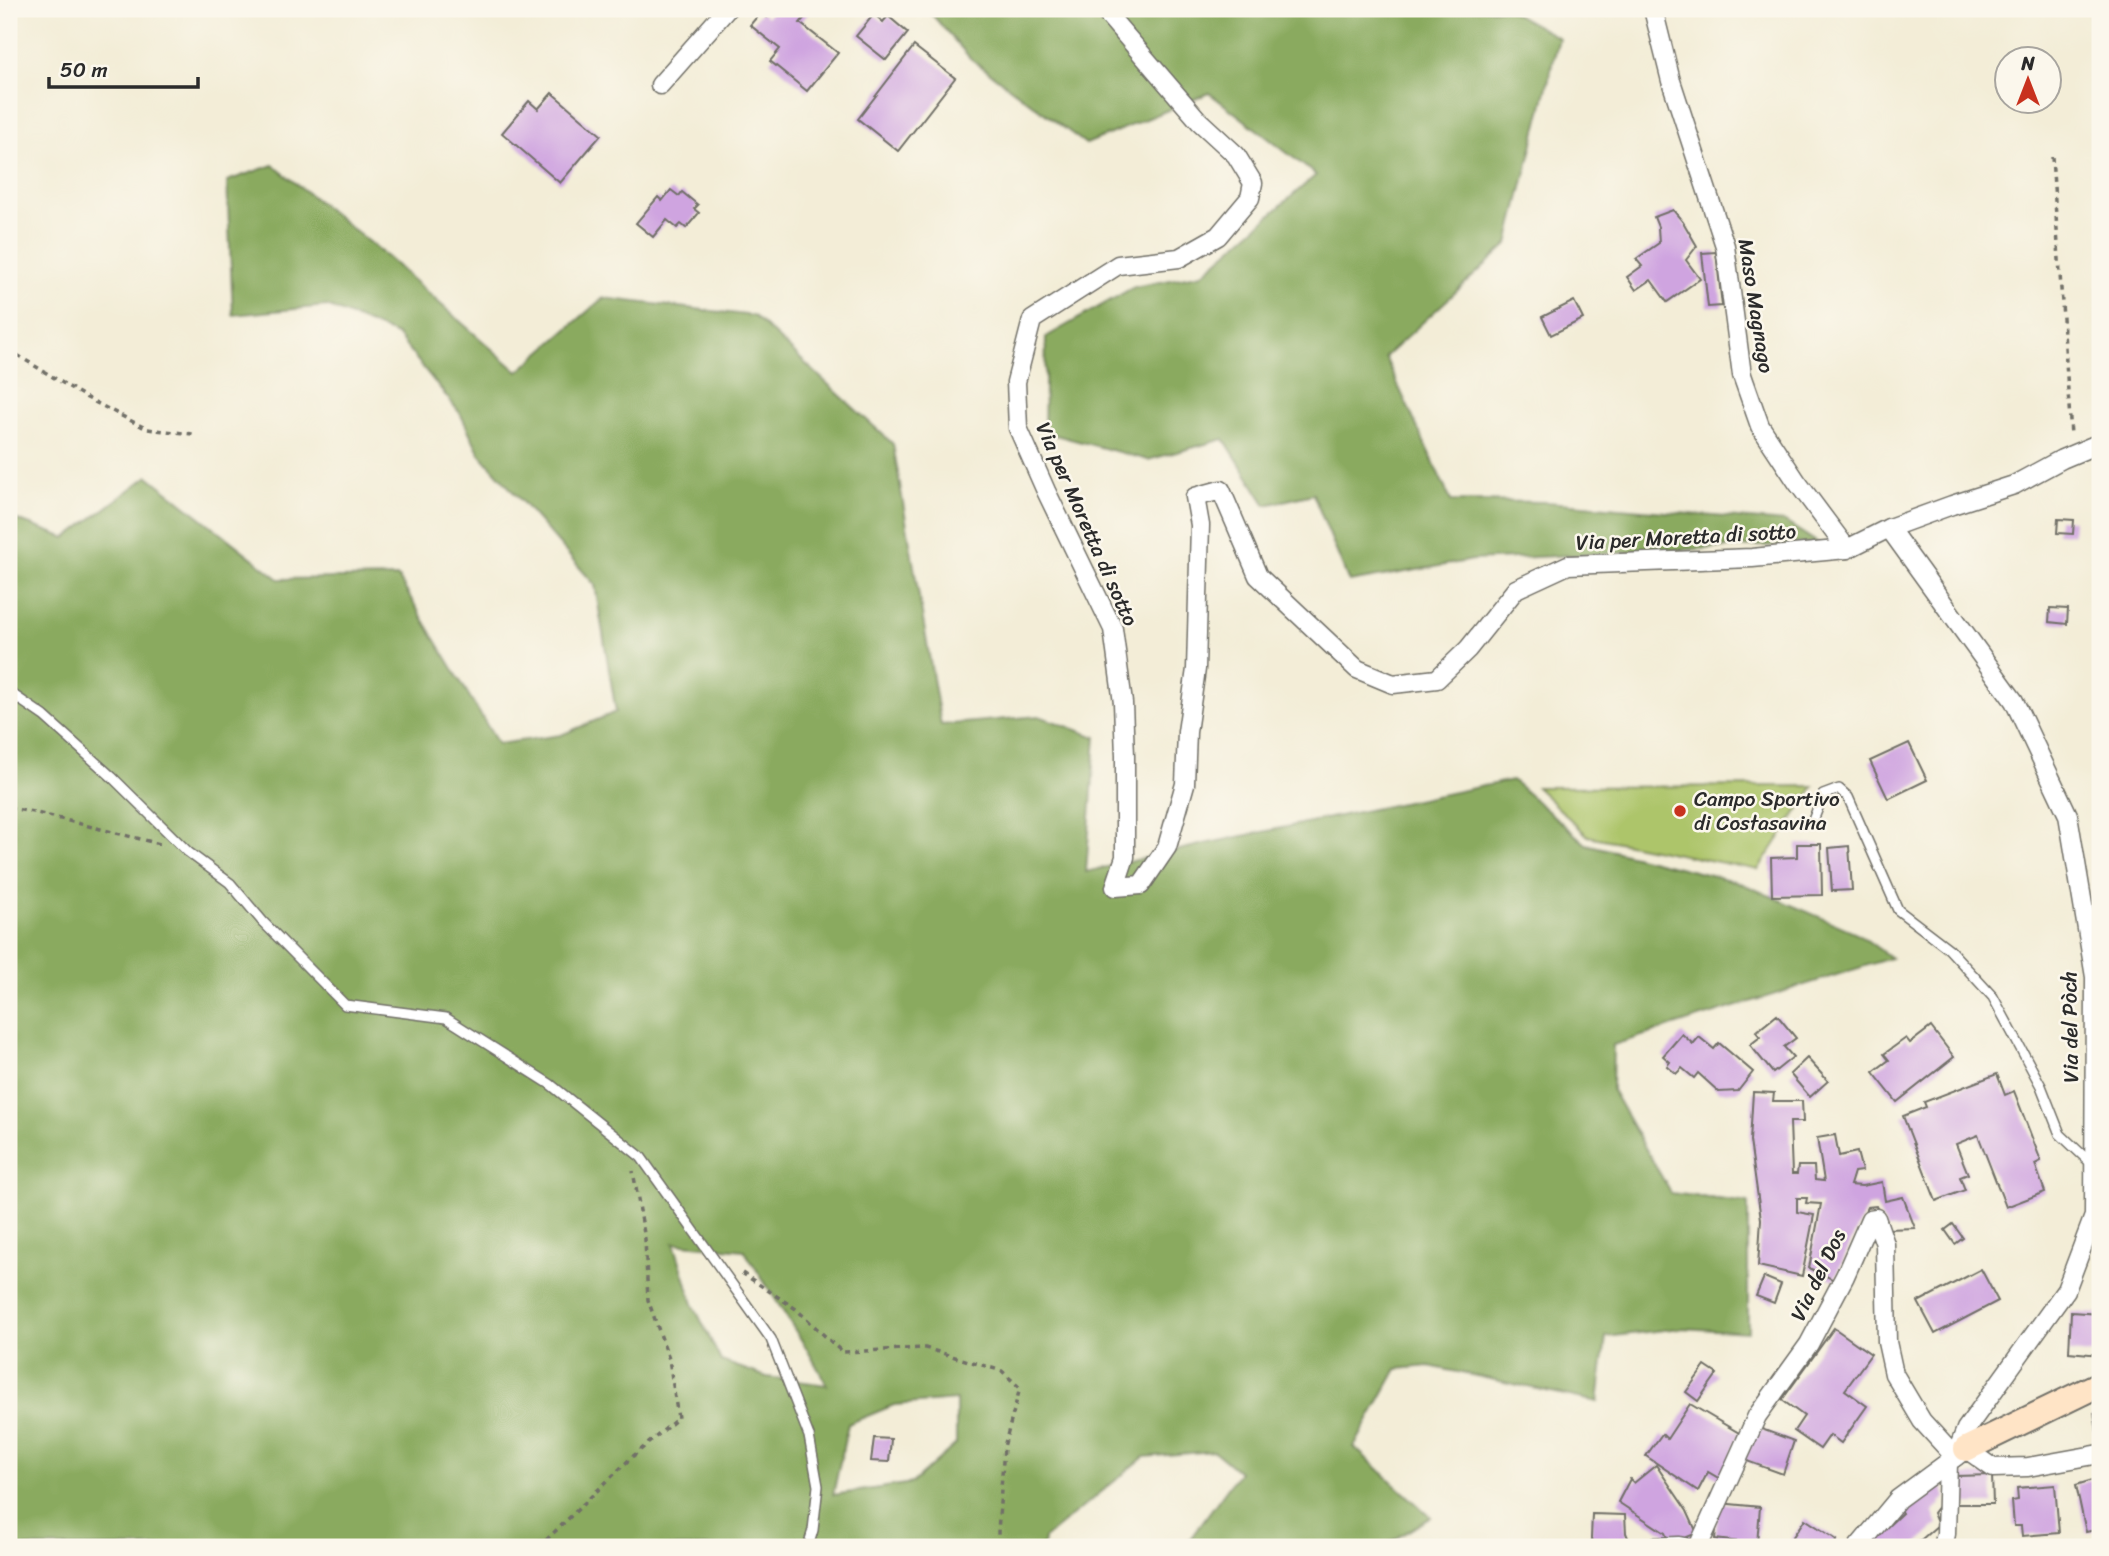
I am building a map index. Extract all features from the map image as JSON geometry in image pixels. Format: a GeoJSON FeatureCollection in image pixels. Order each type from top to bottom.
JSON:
{"type":"FeatureCollection","features":[{"type":"Feature","properties":{"kind":"street"},"geometry":{"type":"LineString","coordinates":[[660,85],[727,9]]}},
{"type":"Feature","properties":{"kind":"street","name":"Via per Moretta di sotto"},"geometry":{"type":"LineString","coordinates":[[1103,9],[1199,121],[1236,155],[1253,183],[1250,198],[1218,236],[1179,258],[1118,265],[1032,320],[1016,382],[1018,428],[1113,629],[1123,703],[1125,756],[1125,857],[1115,887],[1141,885],[1167,848],[1185,784],[1186,733],[1196,669],[1200,525],[1195,497],[1221,490],[1258,576],[1357,669],[1393,684],[1437,679],[1468,649],[1516,589],[1568,565],[1752,558],[1847,549],[1889,528],[2014,485],[2100,443]]}},
{"type":"Feature","properties":{"kind":"street","name":"Maso Magnago"},"geometry":{"type":"LineString","coordinates":[[1653,9],[1671,82],[1725,246],[1742,375],[1751,401],[1760,426],[1797,482],[1847,549]]}},
{"type":"Feature","properties":{"kind":"street","name":"Via del Pòch"},"geometry":{"type":"LineString","coordinates":[[1889,528],[2014,701],[2068,815],[2095,977],[2094,1216],[2066,1290],[1966,1429],[1956,1456]]}},
{"type":"Feature","properties":{"kind":"street","name":"Via del Dos"},"geometry":{"type":"LineString","coordinates":[[1698,1547],[1757,1416],[1809,1344],[1845,1276],[1870,1219],[1876,1218],[1885,1244],[1887,1342],[1894,1374],[1922,1421],[1956,1456]]}},
{"type":"Feature","properties":{"kind":"street"},"geometry":{"type":"LineString","coordinates":[[1858,1547],[1898,1499],[1956,1456],[2100,1384]]}},
{"type":"Feature","properties":{"kind":"street"},"geometry":{"type":"LineString","coordinates":[[1956,1456],[1993,1468],[2028,1466],[2100,1454]]}},
{"type":"Feature","properties":{"kind":"street"},"geometry":{"type":"LineString","coordinates":[[1942,1547],[1956,1456]]}},
{"type":"Feature","properties":{"kind":"street"},"geometry":{"type":"LineString","coordinates":[[1654,1547],[1684,1547]]}},
{"type":"Feature","properties":{"kind":"lane"},"geometry":{"type":"LineString","coordinates":[[9,692],[44,716],[113,777],[188,852],[230,883],[263,922],[345,1005],[446,1018],[550,1084],[640,1157],[771,1339],[809,1436],[818,1486],[813,1530],[808,1547]]}},
{"type":"Feature","properties":{"kind":"lane"},"geometry":{"type":"LineString","coordinates":[[1812,823],[1823,795],[1839,789],[1848,797],[1898,910],[1949,950],[1993,997],[2041,1086],[2060,1134],[2094,1166]]}},
{"type":"Feature","properties":{"kind":"path"},"geometry":{"type":"LineString","coordinates":[[2052,157],[2072,455]]}},
{"type":"Feature","properties":{"kind":"path"},"geometry":{"type":"LineString","coordinates":[[9,350],[87,398],[147,429],[193,434]]}},
{"type":"Feature","properties":{"kind":"path"},"geometry":{"type":"LineString","coordinates":[[9,808],[33,811],[188,852]]}},
{"type":"Feature","properties":{"kind":"path"},"geometry":{"type":"LineString","coordinates":[[539,1547],[631,1458],[678,1418],[670,1359],[648,1300],[645,1239],[629,1148]]}},
{"type":"Feature","properties":{"kind":"path"},"geometry":{"type":"LineString","coordinates":[[715,1261],[747,1276],[796,1309],[842,1352],[925,1348],[1002,1371],[1020,1388],[1004,1447],[999,1547]]}},
{"type":"Feature","properties":{"kind":"green space"},"geometry":{"type":"Polygon","coordinates":[[[927,9],[1507,9],[1559,38],[1508,244],[1385,357],[1451,501],[1547,502],[1785,522],[1818,543],[1473,560],[1349,582],[1313,494],[1266,505],[1224,439],[1148,460],[1044,432],[1046,337],[1134,287],[1202,274],[1316,175],[1209,93],[1086,144],[970,58],[927,9]]]}},
{"type":"Feature","properties":{"kind":"green space"},"geometry":{"type":"Polygon","coordinates":[[[273,165],[381,252],[518,372],[603,298],[754,316],[893,444],[941,725],[1039,716],[1096,737],[1086,872],[1204,844],[1512,780],[1586,844],[1738,882],[1857,933],[1891,958],[1613,1045],[1612,1090],[1671,1193],[1748,1203],[1748,1332],[1681,1328],[1606,1337],[1598,1402],[1429,1366],[1397,1369],[1354,1447],[1431,1517],[1382,1547],[1184,1547],[1239,1472],[1214,1451],[1144,1457],[1044,1539],[1043,1547],[9,1547],[9,517],[66,538],[148,476],[279,579],[398,577],[498,744],[561,735],[616,712],[595,585],[480,454],[460,413],[397,335],[327,306],[233,315],[227,181],[273,165]],[[674,1243],[693,1304],[721,1361],[767,1377],[827,1385],[744,1250],[674,1243]],[[956,1400],[894,1405],[848,1424],[833,1495],[912,1483],[956,1444],[956,1400]]]}},
{"type":"Feature","properties":{"kind":"green space","name":"Campo Sportivo di Costasavina"},"geometry":{"type":"Polygon","coordinates":[[[1814,786],[1758,870],[1588,836],[1536,787],[1814,786]]]}},
{"type":"Feature","properties":{"kind":"building"},"geometry":{"type":"Polygon","coordinates":[[[773,9],[812,9],[800,23],[838,53],[807,91],[770,61],[780,49],[750,25],[761,12],[767,17],[773,9]]]}},
{"type":"Feature","properties":{"kind":"building"},"geometry":{"type":"Polygon","coordinates":[[[874,14],[883,22],[888,16],[908,33],[886,60],[856,36],[874,14]]]}},
{"type":"Feature","properties":{"kind":"building"},"geometry":{"type":"Polygon","coordinates":[[[914,46],[955,78],[898,151],[858,119],[914,46]]]}},
{"type":"Feature","properties":{"kind":"building"},"geometry":{"type":"Polygon","coordinates":[[[552,93],[601,135],[560,183],[502,133],[529,101],[538,109],[552,93]]]}},
{"type":"Feature","properties":{"kind":"building"},"geometry":{"type":"Polygon","coordinates":[[[671,190],[679,196],[682,192],[698,205],[694,209],[699,213],[686,228],[681,224],[677,228],[667,220],[653,237],[636,223],[658,197],[662,201],[671,190]]]}},
{"type":"Feature","properties":{"kind":"building"},"geometry":{"type":"Polygon","coordinates":[[[1673,210],[1697,246],[1686,260],[1700,279],[1667,302],[1651,280],[1636,290],[1627,277],[1642,266],[1636,259],[1659,243],[1654,217],[1673,210]]]}},
{"type":"Feature","properties":{"kind":"building"},"geometry":{"type":"Polygon","coordinates":[[[1716,252],[1722,306],[1708,307],[1702,253],[1716,252]]]}},
{"type":"Feature","properties":{"kind":"building"},"geometry":{"type":"Polygon","coordinates":[[[1574,301],[1583,319],[1551,335],[1542,317],[1574,301]]]}},
{"type":"Feature","properties":{"kind":"building"},"geometry":{"type":"Polygon","coordinates":[[[2058,519],[2074,520],[2073,534],[2057,533],[2058,519]]]}},
{"type":"Feature","properties":{"kind":"building"},"geometry":{"type":"Polygon","coordinates":[[[2050,608],[2068,609],[2067,624],[2049,622],[2050,608]]]}},
{"type":"Feature","properties":{"kind":"building"},"geometry":{"type":"Polygon","coordinates":[[[1909,743],[1927,780],[1888,799],[1870,761],[1909,743]]]}},
{"type":"Feature","properties":{"kind":"building"},"geometry":{"type":"Polygon","coordinates":[[[1797,844],[1821,844],[1822,895],[1772,896],[1771,858],[1797,857],[1797,844]]]}},
{"type":"Feature","properties":{"kind":"building"},"geometry":{"type":"Polygon","coordinates":[[[1849,846],[1852,890],[1832,891],[1829,848],[1849,846]]]}},
{"type":"Feature","properties":{"kind":"building"},"geometry":{"type":"Polygon","coordinates":[[[1777,1015],[1796,1038],[1784,1047],[1793,1057],[1773,1073],[1750,1045],[1760,1037],[1756,1032],[1777,1015]]]}},
{"type":"Feature","properties":{"kind":"building"},"geometry":{"type":"Polygon","coordinates":[[[1931,1027],[1954,1057],[1897,1102],[1873,1072],[1889,1060],[1884,1054],[1906,1038],[1910,1043],[1931,1027]]]}},
{"type":"Feature","properties":{"kind":"building"},"geometry":{"type":"Polygon","coordinates":[[[1682,1034],[1693,1044],[1699,1037],[1714,1049],[1719,1043],[1753,1072],[1738,1091],[1719,1092],[1698,1073],[1694,1078],[1682,1068],[1676,1074],[1667,1066],[1670,1062],[1663,1056],[1682,1034]]]}},
{"type":"Feature","properties":{"kind":"building"},"geometry":{"type":"Polygon","coordinates":[[[1807,1058],[1828,1081],[1810,1097],[1790,1074],[1807,1058]]]}},
{"type":"Feature","properties":{"kind":"building"},"geometry":{"type":"Polygon","coordinates":[[[1997,1074],[2005,1095],[2014,1091],[2041,1161],[2035,1164],[2045,1192],[2006,1207],[1978,1135],[1956,1144],[1968,1174],[1960,1177],[1965,1190],[1936,1201],[1903,1116],[1926,1107],[1924,1102],[1997,1074]]]}},
{"type":"Feature","properties":{"kind":"building"},"geometry":{"type":"Polygon","coordinates":[[[1753,1092],[1774,1093],[1773,1101],[1802,1101],[1803,1122],[1790,1122],[1792,1174],[1797,1174],[1798,1166],[1814,1166],[1815,1180],[1824,1181],[1817,1138],[1835,1135],[1839,1156],[1857,1152],[1862,1171],[1854,1172],[1850,1185],[1862,1186],[1882,1182],[1885,1201],[1903,1197],[1915,1228],[1887,1229],[1876,1206],[1867,1207],[1834,1280],[1809,1268],[1821,1204],[1806,1203],[1807,1198],[1797,1198],[1797,1212],[1814,1215],[1802,1276],[1758,1266],[1761,1219],[1750,1141],[1753,1092]]]}},
{"type":"Feature","properties":{"kind":"building"},"geometry":{"type":"Polygon","coordinates":[[[1953,1224],[1963,1238],[1955,1244],[1945,1230],[1953,1224]]]}},
{"type":"Feature","properties":{"kind":"building"},"geometry":{"type":"Polygon","coordinates":[[[1981,1269],[1998,1301],[1935,1334],[1918,1302],[1981,1269]]]}},
{"type":"Feature","properties":{"kind":"building"},"geometry":{"type":"Polygon","coordinates":[[[1764,1277],[1781,1284],[1774,1303],[1756,1296],[1764,1277]]]}},
{"type":"Feature","properties":{"kind":"building"},"geometry":{"type":"Polygon","coordinates":[[[2071,1312],[2100,1314],[2100,1355],[2069,1352],[2071,1312]]]}},
{"type":"Feature","properties":{"kind":"building"},"geometry":{"type":"Polygon","coordinates":[[[1834,1328],[1871,1354],[1845,1390],[1867,1406],[1841,1443],[1830,1435],[1820,1449],[1794,1431],[1804,1416],[1782,1400],[1834,1328]]]}},
{"type":"Feature","properties":{"kind":"building"},"geometry":{"type":"Polygon","coordinates":[[[1705,1366],[1717,1374],[1698,1401],[1686,1392],[1705,1366]]]}},
{"type":"Feature","properties":{"kind":"building"},"geometry":{"type":"Polygon","coordinates":[[[1690,1404],[1739,1433],[1722,1480],[1708,1472],[1698,1491],[1646,1456],[1662,1434],[1667,1439],[1690,1404]]]}},
{"type":"Feature","properties":{"kind":"building"},"geometry":{"type":"Polygon","coordinates":[[[2100,1412],[2100,1446],[2099,1446],[2094,1413],[2100,1412]]]}},
{"type":"Feature","properties":{"kind":"building"},"geometry":{"type":"Polygon","coordinates":[[[1756,1427],[1794,1441],[1783,1474],[1744,1460],[1756,1427]]]}},
{"type":"Feature","properties":{"kind":"building"},"geometry":{"type":"Polygon","coordinates":[[[874,1438],[891,1439],[889,1462],[871,1461],[874,1438]]]}},
{"type":"Feature","properties":{"kind":"building"},"geometry":{"type":"Polygon","coordinates":[[[1656,1465],[1687,1511],[1697,1533],[1670,1544],[1665,1533],[1618,1502],[1630,1479],[1634,1483],[1656,1465]]]}},
{"type":"Feature","properties":{"kind":"building"},"geometry":{"type":"Polygon","coordinates":[[[1992,1475],[1993,1504],[1955,1504],[1955,1476],[1992,1475]]]}},
{"type":"Feature","properties":{"kind":"building"},"geometry":{"type":"Polygon","coordinates":[[[1938,1476],[1945,1497],[1933,1513],[1938,1525],[1914,1546],[1916,1547],[1866,1547],[1902,1513],[1899,1508],[1938,1476]]]}},
{"type":"Feature","properties":{"kind":"building"},"geometry":{"type":"Polygon","coordinates":[[[2099,1478],[2100,1529],[2086,1532],[2076,1485],[2099,1478]]]}},
{"type":"Feature","properties":{"kind":"building"},"geometry":{"type":"Polygon","coordinates":[[[2055,1485],[2059,1533],[2022,1536],[2021,1526],[2014,1526],[2012,1501],[2018,1500],[2017,1488],[2055,1485]]]}},
{"type":"Feature","properties":{"kind":"building"},"geometry":{"type":"Polygon","coordinates":[[[1719,1503],[1760,1507],[1757,1544],[1715,1539],[1719,1503]]]}},
{"type":"Feature","properties":{"kind":"building"},"geometry":{"type":"Polygon","coordinates":[[[1592,1514],[1625,1515],[1626,1533],[1632,1547],[1593,1547],[1592,1514]]]}},
{"type":"Feature","properties":{"kind":"building"},"geometry":{"type":"Polygon","coordinates":[[[1805,1519],[1837,1540],[1832,1547],[1786,1547],[1805,1519]]]}},
{"type":"Feature","properties":{"kind":"place","name":"Campo Sportivo di Costasavina"},"geometry":{"type":"Point","coordinates":[1680,811]}}]}
